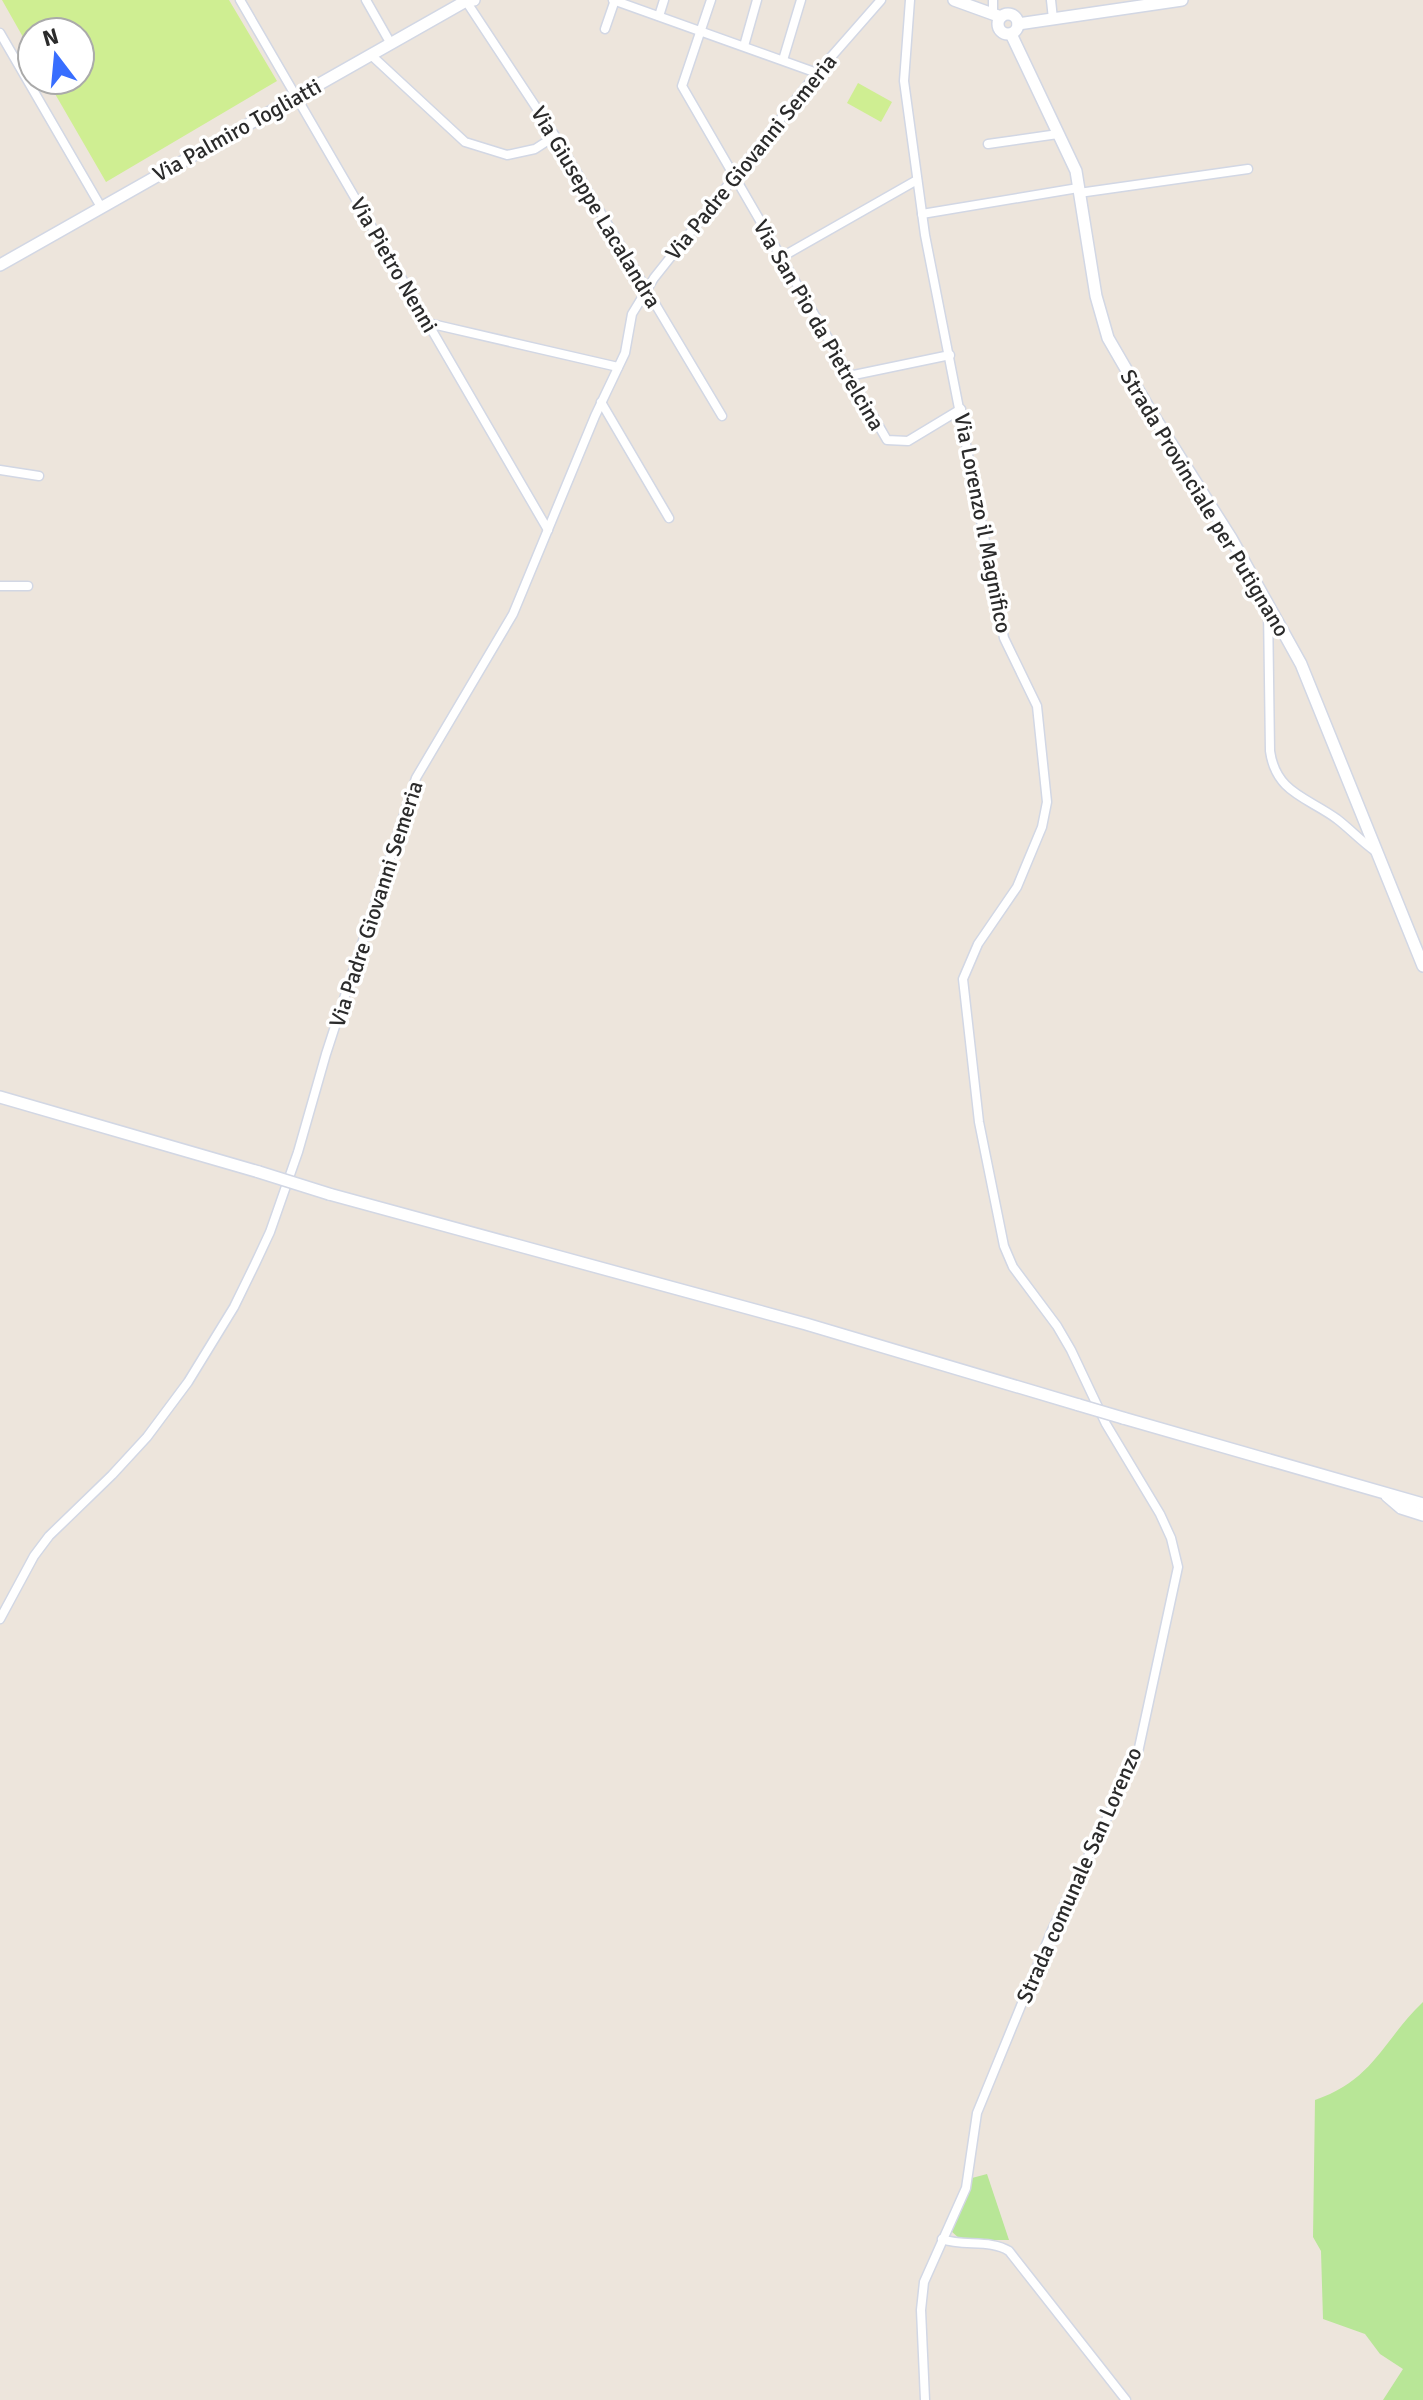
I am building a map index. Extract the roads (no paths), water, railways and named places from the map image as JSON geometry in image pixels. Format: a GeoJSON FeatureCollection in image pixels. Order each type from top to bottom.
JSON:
{"type":"FeatureCollection","features":[{"type":"Feature","properties":{"kind":"street","name":"Via Pietro Nenni"},"geometry":{"type":"LineString","coordinates":[[240,0],[548,530]]}},
{"type":"Feature","properties":{"kind":"street"},"geometry":{"type":"LineString","coordinates":[[366,0],[391,44]]}},
{"type":"Feature","properties":{"kind":"street","name":"Via Palmiro Togliatti"},"geometry":{"type":"LineString","coordinates":[[0,265],[466,0],[474,0]]}},
{"type":"Feature","properties":{"kind":"street","name":"Via Giuseppe Lacalandra"},"geometry":{"type":"LineString","coordinates":[[466,0],[555,136],[722,416]]}},
{"type":"Feature","properties":{"kind":"street"},"geometry":{"type":"LineString","coordinates":[[605,29],[614,0],[817,73]]}},
{"type":"Feature","properties":{"kind":"street"},"geometry":{"type":"LineString","coordinates":[[659,16],[664,0]]}},
{"type":"Feature","properties":{"kind":"street","name":"Via San Pio da Pietrelcina"},"geometry":{"type":"LineString","coordinates":[[711,0],[682,86],[733,179],[887,440],[908,441],[961,409]]}},
{"type":"Feature","properties":{"kind":"street"},"geometry":{"type":"LineString","coordinates":[[744,46],[757,0]]}},
{"type":"Feature","properties":{"kind":"street"},"geometry":{"type":"LineString","coordinates":[[783,60],[801,0]]}},
{"type":"Feature","properties":{"kind":"street","name":"Via Padre Giovanni Semeria"},"geometry":{"type":"LineString","coordinates":[[0,1619],[34,1556],[147,1437],[188,1382],[234,1307],[270,1232],[298,1152],[326,1054],[416,778],[513,614],[601,402],[625,353],[632,314],[647,289],[817,73],[881,0]]}},
{"type":"Feature","properties":{"kind":"street","name":"Via Lorenzo il Magnifico"},"geometry":{"type":"LineString","coordinates":[[910,0],[904,81],[922,214],[1004,638],[1037,706],[1047,802],[1042,827],[1017,887],[978,944],[963,979],[979,1122],[1004,1246],[1013,1267],[1057,1326],[1106,1424]]}},
{"type":"Feature","properties":{"kind":"street"},"geometry":{"type":"LineString","coordinates":[[954,0],[1013,15],[1015,29],[1110,5],[1182,0]]}},
{"type":"Feature","properties":{"kind":"street"},"geometry":{"type":"LineString","coordinates":[[1051,0],[1053,19]]}},
{"type":"Feature","properties":{"kind":"street","name":"Strada Provinciale per Putignano"},"geometry":{"type":"LineString","coordinates":[[1015,29],[1076,171],[1096,296],[1108,338],[1268,603],[1310,681],[1423,966]]}},
{"type":"Feature","properties":{"kind":"street"},"geometry":{"type":"LineString","coordinates":[[0,33],[101,207]]}},
{"type":"Feature","properties":{"kind":"street"},"geometry":{"type":"LineString","coordinates":[[371,55],[465,142],[507,155],[535,149],[555,136]]}},
{"type":"Feature","properties":{"kind":"street"},"geometry":{"type":"LineString","coordinates":[[988,144],[1058,134]]}},
{"type":"Feature","properties":{"kind":"street"},"geometry":{"type":"LineString","coordinates":[[922,214],[1248,169]]}},
{"type":"Feature","properties":{"kind":"street"},"geometry":{"type":"LineString","coordinates":[[780,258],[917,180]]}},
{"type":"Feature","properties":{"kind":"street"},"geometry":{"type":"LineString","coordinates":[[428,323],[618,367]]}},
{"type":"Feature","properties":{"kind":"street"},"geometry":{"type":"LineString","coordinates":[[849,376],[950,355]]}},
{"type":"Feature","properties":{"kind":"street"},"geometry":{"type":"LineString","coordinates":[[601,402],[669,518]]}},
{"type":"Feature","properties":{"kind":"street"},"geometry":{"type":"LineString","coordinates":[[0,470],[39,476]]}},
{"type":"Feature","properties":{"kind":"street"},"geometry":{"type":"LineString","coordinates":[[0,586],[28,586]]}},
{"type":"Feature","properties":{"kind":"street"},"geometry":{"type":"LineString","coordinates":[[1268,603],[1272,769],[1281,782],[1337,820],[1375,851]]}},
{"type":"Feature","properties":{"kind":"street"},"geometry":{"type":"LineString","coordinates":[[0,1097],[329,1194],[806,1324],[1423,1504]]}},
{"type":"Feature","properties":{"kind":"street","name":"Strada comunale San Lorenzo"},"geometry":{"type":"LineString","coordinates":[[925,2400],[921,2296],[928,2270],[966,2188],[975,2124],[1052,1930],[1137,1757],[1178,1567],[1171,1538],[1160,1514],[1106,1424]]}},
{"type":"Feature","properties":{"kind":"street"},"geometry":{"type":"LineString","coordinates":[[1384,1493],[1401,1508],[1423,1515]]}},
{"type":"Feature","properties":{"kind":"street"},"geometry":{"type":"LineString","coordinates":[[942,2239],[955,2244],[1002,2246],[1009,2251],[1126,2400]]}}]}
